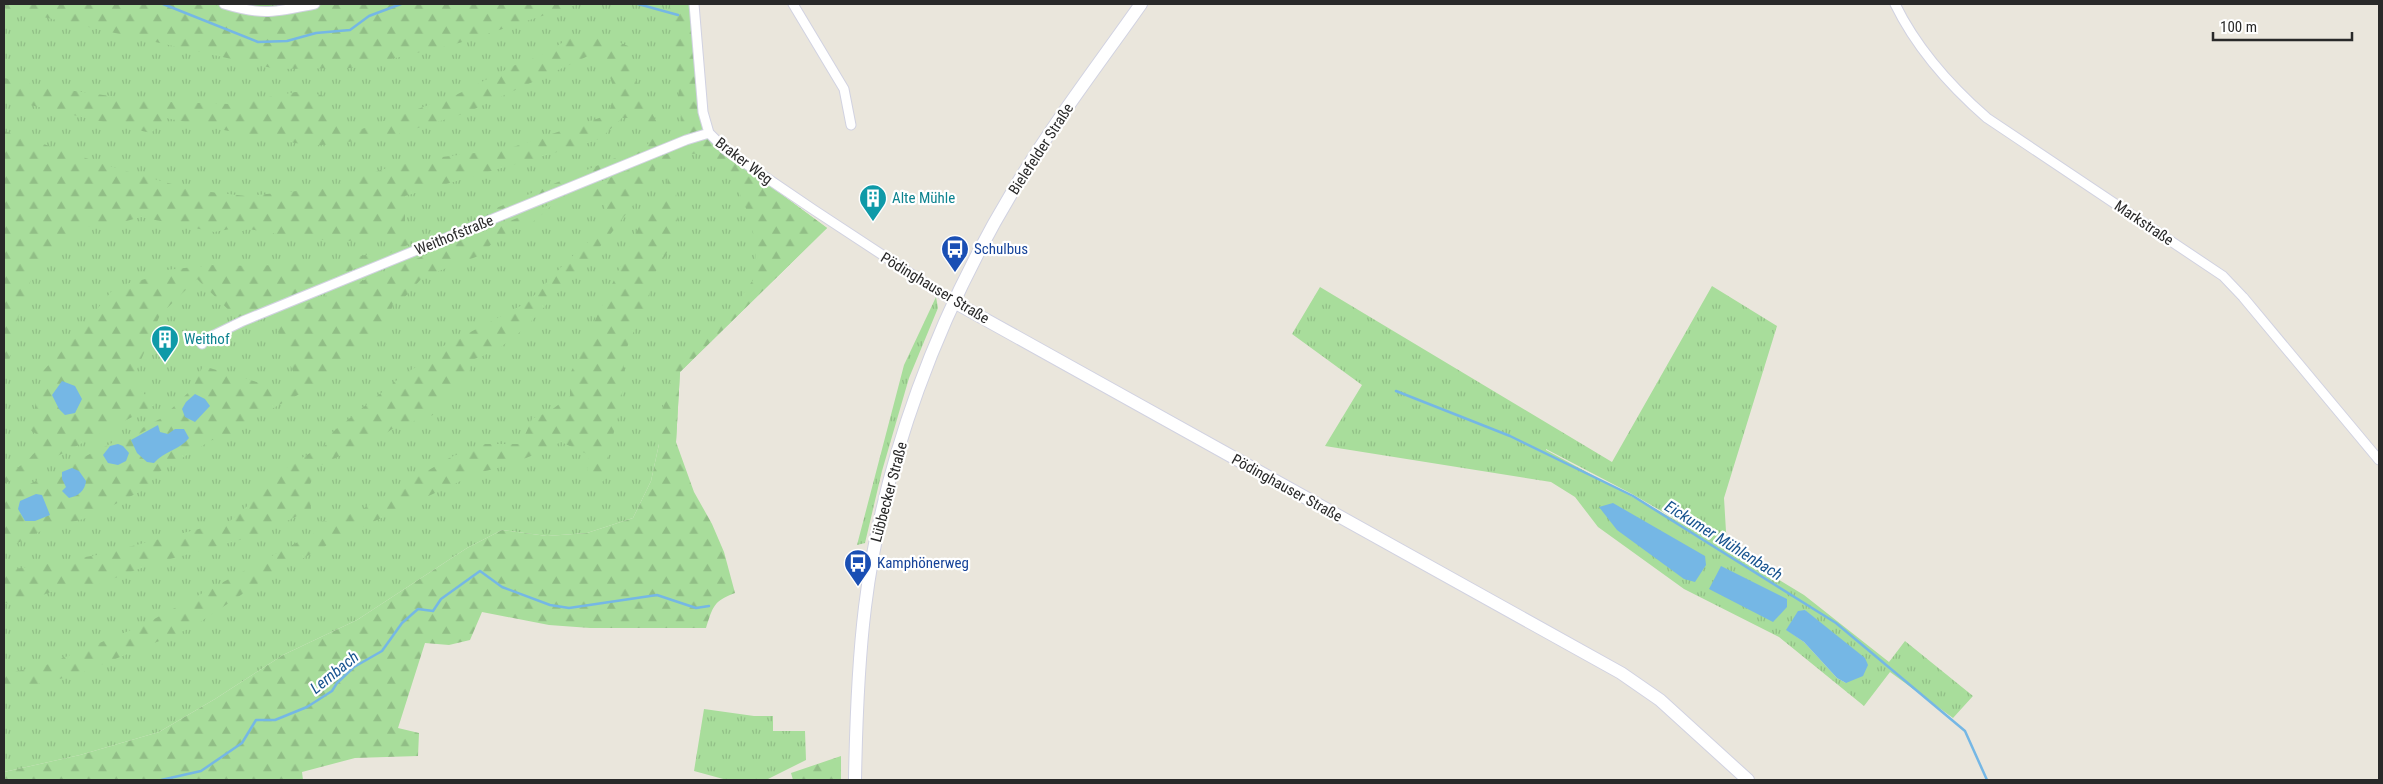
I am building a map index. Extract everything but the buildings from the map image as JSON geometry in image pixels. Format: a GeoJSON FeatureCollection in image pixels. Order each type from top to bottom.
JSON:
{"type":"FeatureCollection","features":[{"type":"Feature","properties":{"kind":"street"},"geometry":{"type":"LineString","coordinates":[[224,4],[258,13],[272,13],[314,4]]}},
{"type":"Feature","properties":{"kind":"street","name":"Braker Weg"},"geometry":{"type":"LineString","coordinates":[[694,4],[703,112],[709,133],[727,150],[814,210]]}},
{"type":"Feature","properties":{"kind":"street"},"geometry":{"type":"LineString","coordinates":[[793,4],[844,89],[851,125]]}},
{"type":"Feature","properties":{"kind":"street","name":"Bielefelder Straße"},"geometry":{"type":"LineString","coordinates":[[954,302],[1014,190],[1141,4]]}},
{"type":"Feature","properties":{"kind":"street","name":"Markstraße"},"geometry":{"type":"LineString","coordinates":[[1895,4],[1936,68],[1957,92],[1987,118],[2222,276],[2243,297],[2379,460]]}},
{"type":"Feature","properties":{"kind":"street","name":"Weithofstraße"},"geometry":{"type":"LineString","coordinates":[[202,344],[206,339],[243,321],[686,140],[709,133]]}},
{"type":"Feature","properties":{"kind":"street","name":"Pödinghauser Straße"},"geometry":{"type":"LineString","coordinates":[[814,210],[954,302],[1621,673],[1660,700],[1748,780]]}},
{"type":"Feature","properties":{"kind":"street","name":"Lübbecker Straße"},"geometry":{"type":"LineString","coordinates":[[855,780],[857,702],[865,606],[874,554],[895,464],[921,382],[954,302]]}},
{"type":"Feature","properties":{"kind":"green space"},"geometry":{"type":"Polygon","coordinates":[[[4,4],[692,4],[700,112],[723,151],[827,228],[680,372],[676,442],[659,444],[651,481],[633,518],[587,533],[547,536],[502,530],[467,548],[357,620],[283,655],[215,699],[159,732],[80,755],[4,772],[4,4]]]}},
{"type":"Feature","properties":{"kind":"green space"},"geometry":{"type":"Polygon","coordinates":[[[4,4],[211,4],[259,16],[273,16],[331,4],[579,4],[459,43],[353,68],[276,69],[12,10],[4,8],[4,4]]]}},
{"type":"Feature","properties":{"kind":"green space"},"geometry":{"type":"Polygon","coordinates":[[[670,4],[692,4],[707,128],[683,137],[670,4]]]}},
{"type":"Feature","properties":{"kind":"green space"},"geometry":{"type":"Polygon","coordinates":[[[597,33],[628,46],[631,53],[631,70],[658,125],[664,147],[481,223],[475,217],[620,156],[633,154],[640,150],[650,142],[646,118],[622,118],[601,138],[588,143],[405,196],[405,223],[410,244],[239,320],[197,279],[160,315],[132,381],[155,405],[4,484],[4,475],[16,469],[27,460],[37,450],[43,438],[30,430],[43,371],[72,340],[115,287],[149,278],[166,270],[213,265],[254,266],[327,262],[371,254],[384,254],[394,245],[380,232],[350,241],[306,239],[249,229],[239,232],[230,229],[214,232],[141,217],[101,228],[81,225],[57,245],[35,268],[14,330],[13,344],[4,377],[4,131],[119,169],[193,190],[246,196],[328,188],[390,167],[434,158],[507,149],[608,115],[615,93],[607,67],[588,56],[466,113],[389,137],[313,146],[166,118],[151,133],[4,99],[4,78],[39,86],[146,101],[229,104],[296,92],[322,95],[340,122],[359,130],[454,96],[515,65],[540,56],[572,37],[597,33]]]}},
{"type":"Feature","properties":{"kind":"green space"},"geometry":{"type":"Polygon","coordinates":[[[711,136],[723,151],[827,228],[680,372],[676,442],[694,492],[712,524],[724,552],[735,593],[718,602],[710,615],[706,628],[590,628],[549,625],[482,612],[470,640],[449,645],[425,643],[398,728],[419,733],[418,756],[355,758],[302,772],[303,780],[4,780],[4,772],[80,755],[159,732],[215,699],[283,655],[357,620],[467,548],[502,530],[547,536],[587,533],[633,518],[651,481],[659,444],[660,417],[675,367],[741,297],[755,277],[756,245],[747,211],[733,177],[714,155],[691,154],[682,159],[674,169],[677,178],[676,203],[678,217],[676,227],[666,255],[653,276],[646,312],[633,333],[623,357],[625,377],[618,417],[608,454],[607,477],[600,484],[590,479],[587,469],[589,455],[561,442],[522,460],[480,472],[347,534],[262,581],[191,628],[76,675],[4,692],[4,674],[46,665],[143,625],[324,528],[321,521],[332,521],[361,510],[451,457],[485,444],[521,444],[532,419],[550,411],[570,396],[570,374],[644,216],[667,189],[668,175],[656,168],[633,205],[606,240],[524,329],[497,350],[472,360],[466,383],[440,404],[433,415],[395,427],[385,434],[317,467],[309,487],[311,509],[261,534],[152,564],[89,588],[78,582],[13,606],[4,602],[4,571],[97,555],[230,521],[252,502],[257,486],[326,445],[329,435],[407,372],[432,359],[434,351],[528,302],[567,261],[597,234],[606,212],[604,205],[593,202],[581,190],[711,136]]]}},
{"type":"Feature","properties":{"kind":"green space"},"geometry":{"type":"Polygon","coordinates":[[[554,203],[536,220],[498,237],[481,255],[423,277],[403,299],[393,303],[390,316],[381,331],[355,356],[339,364],[326,380],[247,422],[237,437],[225,441],[212,440],[159,472],[145,489],[90,517],[41,531],[4,550],[4,497],[162,418],[192,389],[203,366],[280,389],[295,377],[273,317],[554,203]],[[154,426],[137,435],[154,463],[160,456],[169,452],[168,434],[160,432],[154,426]]]}},
{"type":"Feature","properties":{"kind":"green space"},"geometry":{"type":"Polygon","coordinates":[[[1712,286],[1777,326],[1724,498],[1727,548],[1804,595],[1889,662],[1905,641],[1973,696],[1953,718],[1890,672],[1864,706],[1779,637],[1684,589],[1598,527],[1575,497],[1551,482],[1325,446],[1362,385],[1292,334],[1320,287],[1612,462],[1712,286]],[[1546,450],[1701,534],[1632,494],[1546,450]],[[1805,610],[1787,630],[1804,642],[1837,678],[1846,683],[1805,610]]]}},
{"type":"Feature","properties":{"kind":"green space"},"geometry":{"type":"Polygon","coordinates":[[[936,297],[938,308],[909,378],[882,471],[865,543],[857,545],[904,365],[936,297]]]}},
{"type":"Feature","properties":{"kind":"green space"},"geometry":{"type":"Polygon","coordinates":[[[704,709],[754,716],[773,716],[773,731],[805,731],[806,760],[766,780],[727,780],[694,771],[704,709]]]}},
{"type":"Feature","properties":{"kind":"green space"},"geometry":{"type":"Polygon","coordinates":[[[841,756],[841,780],[793,780],[791,773],[841,756]]]}},
{"type":"Feature","properties":{"kind":"water"},"geometry":{"type":"Polygon","coordinates":[[[62,381],[75,386],[82,399],[75,413],[65,415],[59,409],[52,395],[62,381]]]}},
{"type":"Feature","properties":{"kind":"water"},"geometry":{"type":"Polygon","coordinates":[[[195,394],[205,399],[210,406],[195,422],[185,417],[182,409],[186,402],[195,394]]]}},
{"type":"Feature","properties":{"kind":"water"},"geometry":{"type":"Polygon","coordinates":[[[158,425],[160,432],[168,434],[175,429],[184,429],[189,438],[154,463],[147,462],[137,453],[131,440],[158,425]]]}},
{"type":"Feature","properties":{"kind":"water"},"geometry":{"type":"Polygon","coordinates":[[[118,444],[123,446],[129,453],[126,461],[118,465],[108,463],[103,455],[110,446],[118,444]]]}},
{"type":"Feature","properties":{"kind":"water"},"geometry":{"type":"Polygon","coordinates":[[[72,468],[79,471],[86,481],[80,493],[69,498],[62,491],[66,487],[62,479],[62,472],[72,468]]]}},
{"type":"Feature","properties":{"kind":"water"},"geometry":{"type":"Polygon","coordinates":[[[36,494],[42,495],[50,515],[35,521],[25,521],[18,509],[20,501],[36,494]]]}},
{"type":"Feature","properties":{"kind":"water"},"geometry":{"type":"Polygon","coordinates":[[[1613,503],[1705,556],[1706,565],[1695,582],[1684,579],[1617,530],[1599,507],[1613,503]]]}},
{"type":"Feature","properties":{"kind":"water"},"geometry":{"type":"Polygon","coordinates":[[[1721,566],[1787,599],[1787,607],[1773,622],[1709,589],[1721,566]]]}},
{"type":"Feature","properties":{"kind":"water"},"geometry":{"type":"Polygon","coordinates":[[[1805,610],[1865,658],[1868,665],[1863,676],[1846,683],[1837,678],[1804,642],[1786,630],[1798,611],[1805,610]]]}},
{"type":"Feature","properties":{"kind":"waterway"},"geometry":{"type":"LineString","coordinates":[[163,4],[258,42],[287,41],[316,33],[350,30],[369,16],[401,4]]}},
{"type":"Feature","properties":{"kind":"waterway"},"geometry":{"type":"LineString","coordinates":[[638,4],[678,15]]}},
{"type":"Feature","properties":{"kind":"waterway","name":"Eickumer Mühlenbach"},"geometry":{"type":"LineString","coordinates":[[1396,391],[1510,436],[1633,496],[1836,623],[1965,731],[1987,780]]}},
{"type":"Feature","properties":{"kind":"waterway","name":"Lernbach"},"geometry":{"type":"LineString","coordinates":[[161,780],[201,771],[242,743],[256,720],[275,720],[307,707],[332,691],[337,683],[354,667],[382,651],[402,623],[418,609],[433,611],[441,599],[480,571],[502,587],[550,605],[569,608],[657,595],[696,608],[709,606]]}},
{"type":"Feature","properties":{"kind":"place","name":"Alte Mühle"},"geometry":{"type":"Point","coordinates":[873,222]}},
{"type":"Feature","properties":{"kind":"place","name":"Schulbus"},"geometry":{"type":"Point","coordinates":[955,273]}},
{"type":"Feature","properties":{"kind":"place","name":"Weithof"},"geometry":{"type":"Point","coordinates":[165,363]}},
{"type":"Feature","properties":{"kind":"place","name":"Kamphönerweg"},"geometry":{"type":"Point","coordinates":[858,587]}}]}
